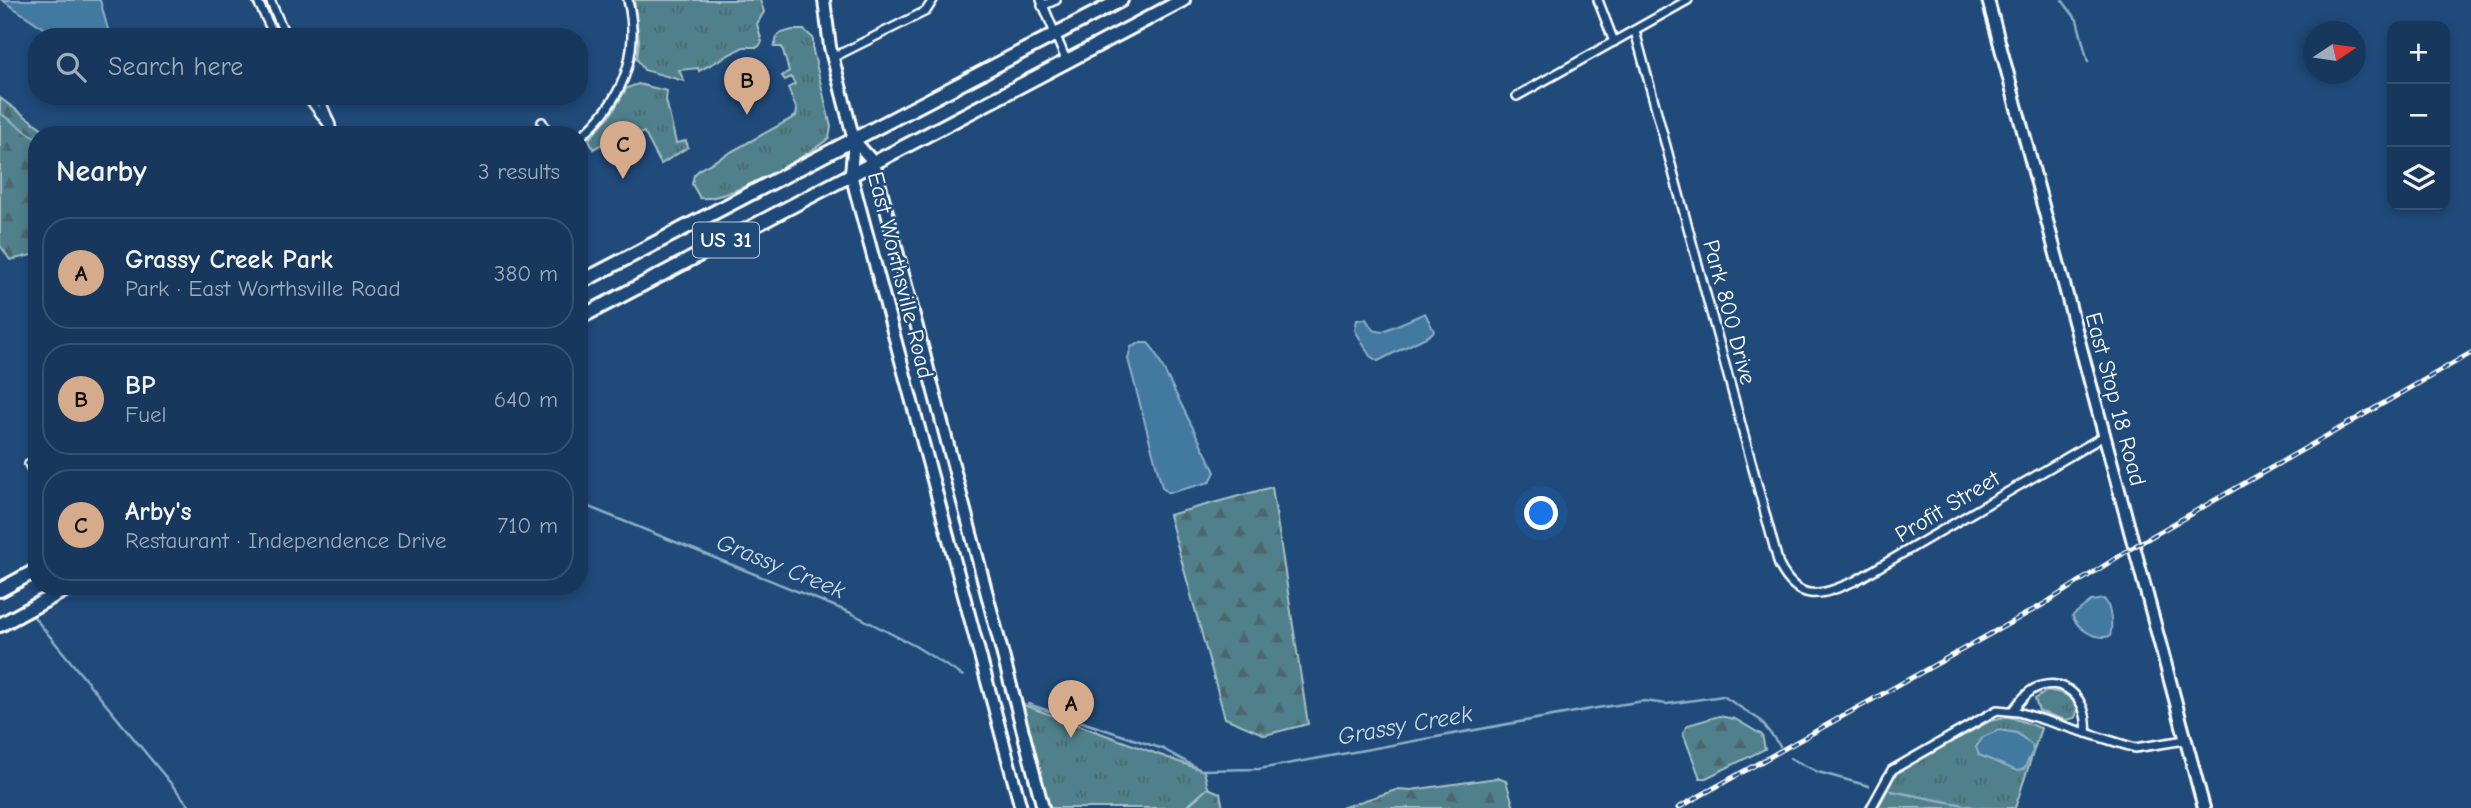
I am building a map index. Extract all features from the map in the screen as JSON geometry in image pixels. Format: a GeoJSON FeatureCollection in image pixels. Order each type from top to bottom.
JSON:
{"type":"FeatureCollection","features":[{"type":"Feature","properties":{"kind":"main road"},"geometry":{"type":"LineString","coordinates":[[824,0],[832,58],[854,140]]}},
{"type":"Feature","properties":{"kind":"main road","name":"US 31"},"geometry":{"type":"LineString","coordinates":[[588,278],[1121,0]]}},
{"type":"Feature","properties":{"kind":"main road","name":"US 31"},"geometry":{"type":"LineString","coordinates":[[588,313],[1183,0]]}},
{"type":"Feature","properties":{"kind":"main road","name":"East Stop 18 Road"},"geometry":{"type":"LineString","coordinates":[[1988,0],[2204,808]]}},
{"type":"Feature","properties":{"kind":"main road","name":"East Worthsville Road"},"geometry":{"type":"LineString","coordinates":[[854,140],[874,163],[1043,808]]}},
{"type":"Feature","properties":{"kind":"main road","name":"East Worthsville Road"},"geometry":{"type":"LineString","coordinates":[[854,140],[851,174],[1021,808]]}},
{"type":"Feature","properties":{"kind":"main road"},"geometry":{"type":"LineString","coordinates":[[0,590],[28,575]]}},
{"type":"Feature","properties":{"kind":"main road"},"geometry":{"type":"LineString","coordinates":[[6,622],[55,595]]}},
{"type":"Feature","properties":{"kind":"street"},"geometry":{"type":"LineString","coordinates":[[257,0],[271,28]]}},
{"type":"Feature","properties":{"kind":"street"},"geometry":{"type":"LineString","coordinates":[[270,0],[282,28]]}},
{"type":"Feature","properties":{"kind":"street"},"geometry":{"type":"LineString","coordinates":[[588,129],[609,108],[628,71],[633,44],[628,0]]}},
{"type":"Feature","properties":{"kind":"street"},"geometry":{"type":"LineString","coordinates":[[832,58],[916,16],[926,10],[933,0]]}},
{"type":"Feature","properties":{"kind":"street"},"geometry":{"type":"LineString","coordinates":[[1056,0],[1042,3],[1066,61]]}},
{"type":"Feature","properties":{"kind":"street"},"geometry":{"type":"LineString","coordinates":[[1598,0],[1614,42]]}},
{"type":"Feature","properties":{"kind":"street"},"geometry":{"type":"LineString","coordinates":[[1517,96],[1688,0]]}},
{"type":"Feature","properties":{"kind":"street","name":"Park 800 Drive"},"geometry":{"type":"LineString","coordinates":[[1634,31],[1779,565],[1789,584],[1804,592]]}},
{"type":"Feature","properties":{"kind":"street"},"geometry":{"type":"LineString","coordinates":[[314,105],[329,126]]}},
{"type":"Feature","properties":{"kind":"street"},"geometry":{"type":"LineString","coordinates":[[323,105],[331,126]]}},
{"type":"Feature","properties":{"kind":"street"},"geometry":{"type":"LineString","coordinates":[[542,122],[544,126]]}},
{"type":"Feature","properties":{"kind":"street","name":"Profit Street"},"geometry":{"type":"LineString","coordinates":[[1804,592],[1826,593],[1855,581],[2105,436]]}},
{"type":"Feature","properties":{"kind":"street"},"geometry":{"type":"LineString","coordinates":[[2013,710],[2030,691],[2046,685],[2063,686],[2080,699],[2086,715],[2086,733]]}},
{"type":"Feature","properties":{"kind":"street"},"geometry":{"type":"LineString","coordinates":[[1871,807],[1887,775],[1898,765],[1997,710],[2013,710],[2142,748],[2185,740]]}},
{"type":"Feature","properties":{"kind":"green space"},"geometry":{"type":"Polygon","coordinates":[[[634,0],[760,0],[764,12],[757,24],[762,42],[758,47],[743,47],[699,71],[698,68],[679,70],[684,81],[644,70],[637,59],[639,40],[634,0]]]}},
{"type":"Feature","properties":{"kind":"green space"},"geometry":{"type":"Polygon","coordinates":[[[804,30],[813,38],[813,51],[831,127],[829,138],[804,156],[747,186],[700,198],[692,184],[694,175],[700,169],[796,116],[797,110],[788,88],[795,84],[791,77],[785,80],[782,76],[789,71],[782,47],[774,47],[778,34],[804,30]]]}},
{"type":"Feature","properties":{"kind":"green space"},"geometry":{"type":"Polygon","coordinates":[[[638,84],[667,91],[666,100],[676,143],[686,141],[688,147],[661,164],[644,132],[635,136],[628,124],[620,128],[623,133],[593,149],[589,139],[612,113],[627,88],[638,84]]]}},
{"type":"Feature","properties":{"kind":"green space"},"geometry":{"type":"Polygon","coordinates":[[[0,98],[39,126],[28,126],[28,256],[10,260],[0,245],[0,98]]]}},
{"type":"Feature","properties":{"kind":"green space"},"geometry":{"type":"Polygon","coordinates":[[[1272,487],[1308,724],[1265,735],[1225,718],[1169,515],[1272,487]]]}},
{"type":"Feature","properties":{"kind":"green space"},"geometry":{"type":"Polygon","coordinates":[[[2047,691],[2069,697],[2078,708],[2075,718],[2065,720],[2039,711],[2035,699],[2047,691]]]}},
{"type":"Feature","properties":{"kind":"green space"},"geometry":{"type":"Polygon","coordinates":[[[1021,704],[1204,771],[1213,808],[1049,808],[1021,704]]]}},
{"type":"Feature","properties":{"kind":"green space"},"geometry":{"type":"Polygon","coordinates":[[[1719,716],[1735,719],[1762,735],[1765,749],[1706,778],[1700,778],[1683,733],[1688,725],[1719,716]]]}},
{"type":"Feature","properties":{"kind":"green space"},"geometry":{"type":"Polygon","coordinates":[[[2010,717],[2041,728],[2015,808],[1878,808],[1897,772],[1990,721],[2010,717]]]}},
{"type":"Feature","properties":{"kind":"green space"},"geometry":{"type":"Polygon","coordinates":[[[1497,778],[1506,781],[1514,808],[1341,808],[1399,789],[1411,790],[1497,778]]]}},
{"type":"Feature","properties":{"kind":"green space"},"geometry":{"type":"Polygon","coordinates":[[[1208,788],[1220,793],[1223,808],[1185,808],[1208,788]]]}},
{"type":"Feature","properties":{"kind":"water"},"geometry":{"type":"Polygon","coordinates":[[[2,0],[100,0],[108,28],[44,28],[2,0]]]}},
{"type":"Feature","properties":{"kind":"water"},"geometry":{"type":"Polygon","coordinates":[[[1425,313],[1434,331],[1378,361],[1370,356],[1355,330],[1357,320],[1366,319],[1373,330],[1381,332],[1425,313]]]}},
{"type":"Feature","properties":{"kind":"water"},"geometry":{"type":"Polygon","coordinates":[[[1148,343],[1154,350],[1215,472],[1210,482],[1173,492],[1167,492],[1162,487],[1128,359],[1131,347],[1148,343]]]}},
{"type":"Feature","properties":{"kind":"water"},"geometry":{"type":"Polygon","coordinates":[[[2104,599],[2110,612],[2111,632],[2110,636],[2099,637],[2083,630],[2072,616],[2091,601],[2104,599]]]}},
{"type":"Feature","properties":{"kind":"water"},"geometry":{"type":"Polygon","coordinates":[[[1999,730],[2017,733],[2032,745],[2033,751],[2024,769],[2017,771],[1979,755],[1976,747],[1983,737],[1999,730]]]}},
{"type":"Feature","properties":{"kind":"waterway"},"geometry":{"type":"LineString","coordinates":[[2062,0],[2077,20],[2088,62]]}},
{"type":"Feature","properties":{"kind":"waterway","name":"Grassy Creek"},"geometry":{"type":"LineString","coordinates":[[0,113],[28,133]]}},
{"type":"Feature","properties":{"kind":"waterway","name":"Grassy Creek"},"geometry":{"type":"LineString","coordinates":[[588,507],[851,613],[915,646],[963,676]]}},
{"type":"Feature","properties":{"kind":"waterway"},"geometry":{"type":"LineString","coordinates":[[34,617],[191,808]]}},
{"type":"Feature","properties":{"kind":"waterway","name":"Grassy Creek"},"geometry":{"type":"LineString","coordinates":[[1028,704],[1163,749],[1201,770],[1259,769],[1597,708],[1644,701],[1667,704],[1723,696],[1760,720],[1780,746]]}},
{"type":"Feature","properties":{"kind":"waterway","name":"Grassy Creek"},"geometry":{"type":"LineString","coordinates":[[1790,758],[1818,772],[1869,786]]}},
{"type":"Feature","properties":{"kind":"waterway","name":"Grassy Creek"},"geometry":{"type":"LineString","coordinates":[[1891,791],[1979,808]]}},
{"type":"Feature","properties":{"kind":"railway"},"geometry":{"type":"LineString","coordinates":[[1678,808],[2044,604],[2135,546],[2471,353]]}},
{"type":"Feature","properties":{"kind":"place","name":"BP"},"geometry":{"type":"Point","coordinates":[747,115]}},
{"type":"Feature","properties":{"kind":"place","name":"Arby's"},"geometry":{"type":"Point","coordinates":[623,179]}},
{"type":"Feature","properties":{"kind":"place","name":"Grassy Creek Park"},"geometry":{"type":"Point","coordinates":[1071,738]}}]}
